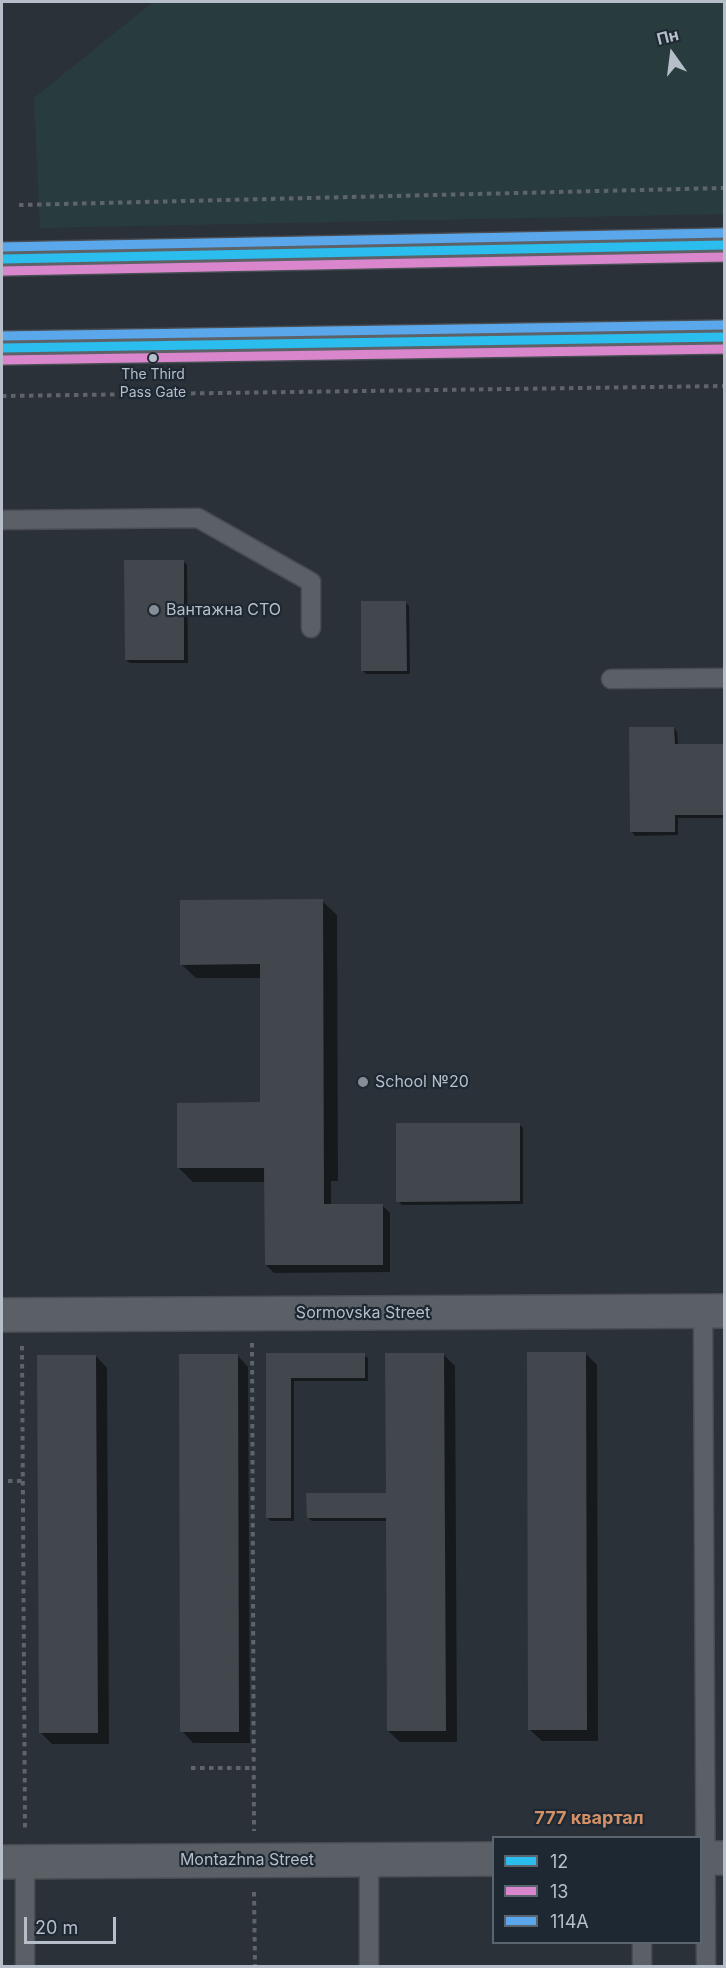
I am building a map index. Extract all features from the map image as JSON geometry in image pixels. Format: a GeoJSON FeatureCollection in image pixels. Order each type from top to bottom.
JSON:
{"type":"FeatureCollection","features":[{"type":"Feature","properties":{"kind":"main road"},"geometry":{"type":"LineString","coordinates":[[2,259],[724,245]]}},
{"type":"Feature","properties":{"kind":"main road"},"geometry":{"type":"LineString","coordinates":[[2,348],[724,337]]}},
{"type":"Feature","properties":{"kind":"street","name":"Sormovska Street"},"geometry":{"type":"LineString","coordinates":[[12,1315],[714,1311]]}},
{"type":"Feature","properties":{"kind":"street","name":"Montazhna Street"},"geometry":{"type":"LineString","coordinates":[[13,1862],[492,1859]]}},
{"type":"Feature","properties":{"kind":"lane"},"geometry":{"type":"LineString","coordinates":[[2,520],[198,518],[311,582],[311,628]]}},
{"type":"Feature","properties":{"kind":"lane"},"geometry":{"type":"LineString","coordinates":[[611,679],[724,678]]}},
{"type":"Feature","properties":{"kind":"lane"},"geometry":{"type":"LineString","coordinates":[[706,1966],[710,1858],[714,1311]]}},
{"type":"Feature","properties":{"kind":"lane"},"geometry":{"type":"LineString","coordinates":[[369,1859],[369,1966]]}},
{"type":"Feature","properties":{"kind":"lane"},"geometry":{"type":"LineString","coordinates":[[13,1862],[25,1966]]}},
{"type":"Feature","properties":{"kind":"lane"},"geometry":{"type":"LineString","coordinates":[[642,1944],[642,1966]]}},
{"type":"Feature","properties":{"kind":"path"},"geometry":{"type":"LineString","coordinates":[[19,205],[724,188]]}},
{"type":"Feature","properties":{"kind":"path"},"geometry":{"type":"LineString","coordinates":[[2,396],[724,386]]}},
{"type":"Feature","properties":{"kind":"path"},"geometry":{"type":"LineString","coordinates":[[251,1314],[255,1966]]}},
{"type":"Feature","properties":{"kind":"path"},"geometry":{"type":"LineString","coordinates":[[12,1315],[23,1481],[13,1862]]}},
{"type":"Feature","properties":{"kind":"path"},"geometry":{"type":"LineString","coordinates":[[8,1481],[23,1481]]}},
{"type":"Feature","properties":{"kind":"path"},"geometry":{"type":"LineString","coordinates":[[191,1768],[254,1768]]}},
{"type":"Feature","properties":{"kind":"green space"},"geometry":{"type":"Polygon","coordinates":[[[153,2],[724,2],[724,214],[40,228],[34,98],[153,2]]]}},
{"type":"Feature","properties":{"kind":"building"},"geometry":{"type":"Polygon","coordinates":[[[124,560],[184,560],[184,660],[125,660],[124,560]]]}},
{"type":"Feature","properties":{"kind":"building"},"geometry":{"type":"Polygon","coordinates":[[[361,601],[406,601],[407,671],[361,671],[361,601]]]}},
{"type":"Feature","properties":{"kind":"building"},"geometry":{"type":"Polygon","coordinates":[[[629,727],[674,727],[675,744],[724,744],[724,815],[675,815],[675,832],[630,832],[629,727]]]}},
{"type":"Feature","properties":{"kind":"building"},"geometry":{"type":"Polygon","coordinates":[[[323,899],[324,1204],[383,1204],[383,1265],[265,1265],[264,1168],[177,1168],[177,1103],[260,1102],[260,964],[180,965],[180,900],[323,899]]]}},
{"type":"Feature","properties":{"kind":"building"},"geometry":{"type":"Polygon","coordinates":[[[396,1123],[520,1123],[520,1201],[396,1202],[396,1123]]]}},
{"type":"Feature","properties":{"kind":"building"},"geometry":{"type":"Polygon","coordinates":[[[527,1352],[586,1352],[587,1730],[528,1730],[527,1352]]]}},
{"type":"Feature","properties":{"kind":"building"},"geometry":{"type":"Polygon","coordinates":[[[266,1353],[365,1353],[365,1378],[291,1378],[291,1518],[266,1518],[266,1353]]]}},
{"type":"Feature","properties":{"kind":"building"},"geometry":{"type":"Polygon","coordinates":[[[385,1353],[444,1353],[446,1731],[387,1731],[386,1518],[307,1518],[306,1493],[386,1493],[385,1353]]]}},
{"type":"Feature","properties":{"kind":"building"},"geometry":{"type":"Polygon","coordinates":[[[179,1354],[238,1354],[239,1732],[180,1732],[179,1354]]]}},
{"type":"Feature","properties":{"kind":"building"},"geometry":{"type":"Polygon","coordinates":[[[37,1355],[96,1355],[98,1733],[39,1733],[37,1355]]]}},
{"type":"Feature","properties":{"kind":"transit line","name":"114А"},"geometry":{"type":"LineString","coordinates":[[2,247],[724,233]]}},
{"type":"Feature","properties":{"kind":"transit line","name":"12"},"geometry":{"type":"LineString","coordinates":[[2,259],[724,245]]}},
{"type":"Feature","properties":{"kind":"transit line","name":"13"},"geometry":{"type":"LineString","coordinates":[[2,271],[724,257]]}},
{"type":"Feature","properties":{"kind":"transit line","name":"114А"},"geometry":{"type":"LineString","coordinates":[[2,336],[724,325]]}},
{"type":"Feature","properties":{"kind":"transit line","name":"12"},"geometry":{"type":"LineString","coordinates":[[2,348],[724,337]]}},
{"type":"Feature","properties":{"kind":"transit line","name":"13"},"geometry":{"type":"LineString","coordinates":[[2,360],[724,349]]}},
{"type":"Feature","properties":{"kind":"place","name":"The Third Pass Gate"},"geometry":{"type":"Point","coordinates":[153,358]}},
{"type":"Feature","properties":{"kind":"place","name":"Вантажна СТО"},"geometry":{"type":"Point","coordinates":[154,610]}},
{"type":"Feature","properties":{"kind":"place","name":"School №20"},"geometry":{"type":"Point","coordinates":[363,1082]}},
{"type":"Feature","properties":{"kind":"district","name":"777 квартал"},"geometry":{"type":"Point","coordinates":[589,1819]}}]}
